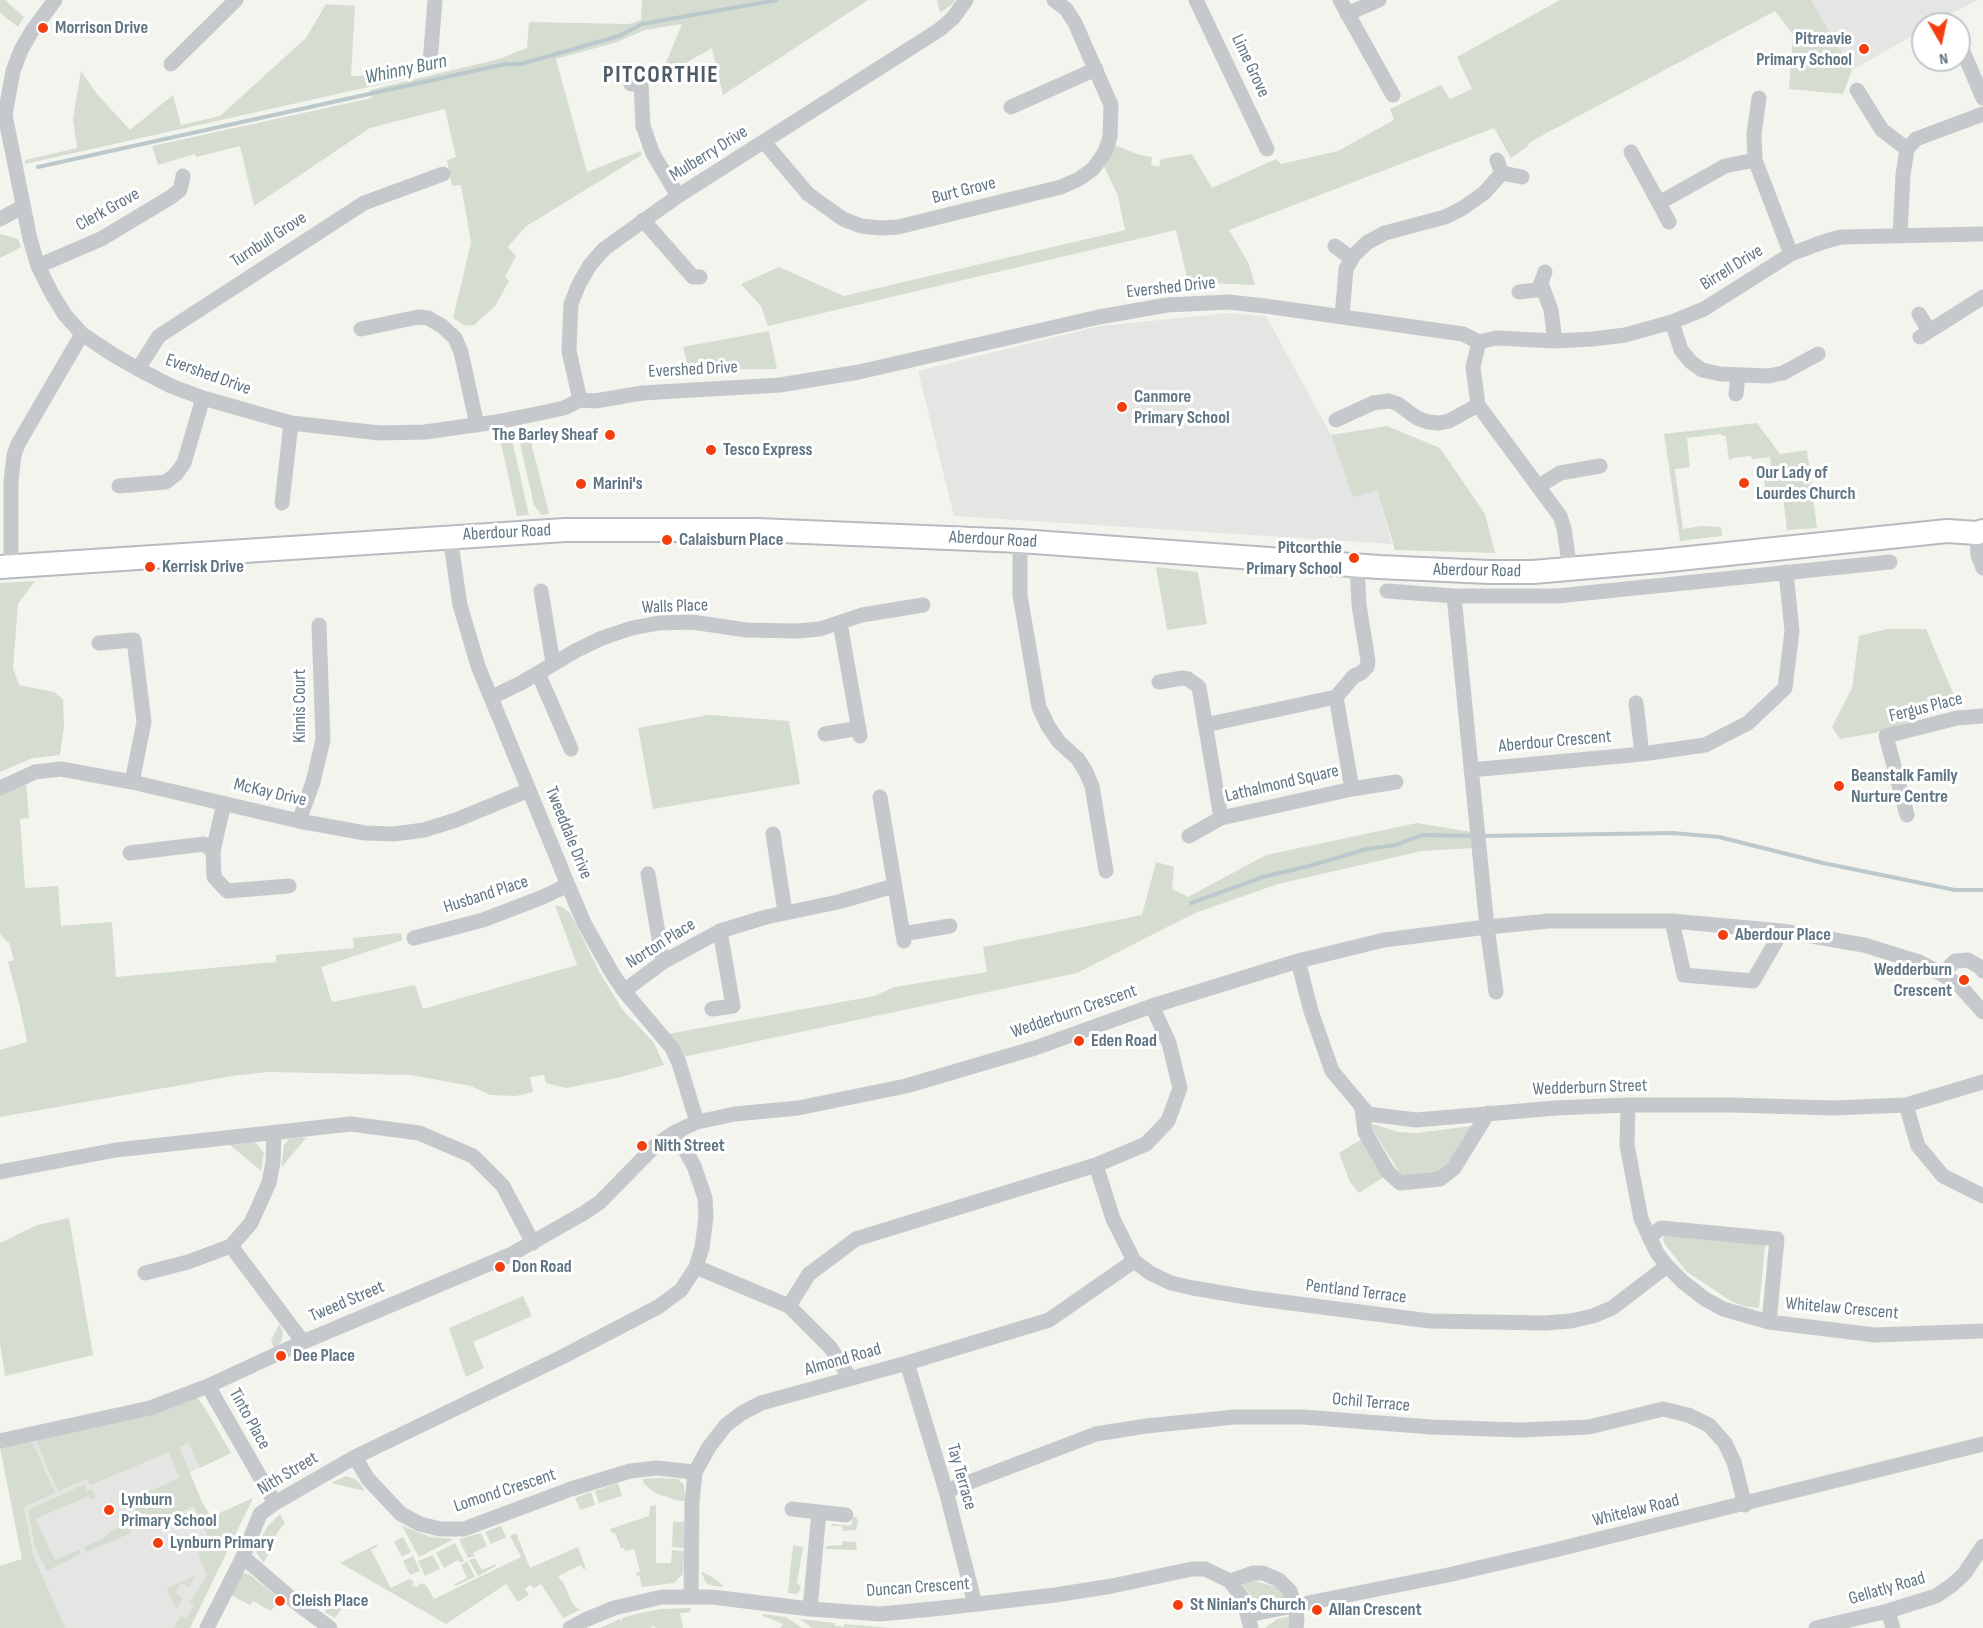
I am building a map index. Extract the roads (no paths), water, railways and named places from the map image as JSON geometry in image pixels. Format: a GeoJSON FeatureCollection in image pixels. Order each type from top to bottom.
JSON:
{"type":"FeatureCollection","features":[{"type":"Feature","properties":{"kind":"main road","name":"Aberdour Road"},"geometry":{"type":"LineString","coordinates":[[6,567],[565,530],[757,530],[1020,541],[1357,566],[1490,572],[1570,570],[1947,531],[1980,532]]}},
{"type":"Feature","properties":{"kind":"street"},"geometry":{"type":"LineString","coordinates":[[3,115],[13,70],[21,50],[55,0]]}},
{"type":"Feature","properties":{"kind":"street"},"geometry":{"type":"LineString","coordinates":[[171,64],[236,0]]}},
{"type":"Feature","properties":{"kind":"street"},"geometry":{"type":"LineString","coordinates":[[430,63],[435,0]]}},
{"type":"Feature","properties":{"kind":"street","name":"Mulberry Drive"},"geometry":{"type":"LineString","coordinates":[[580,400],[569,351],[571,304],[590,265],[604,249],[678,196],[939,30],[953,18],[966,0]]}},
{"type":"Feature","properties":{"kind":"street","name":"Burt Grove"},"geometry":{"type":"LineString","coordinates":[[764,142],[808,194],[826,208],[843,219],[880,228],[898,227],[1061,187],[1093,169],[1105,152],[1112,122],[1111,105],[1075,23],[1066,9],[1054,0]]}},
{"type":"Feature","properties":{"kind":"street","name":"Lime Grove"},"geometry":{"type":"LineString","coordinates":[[1197,0],[1267,149]]}},
{"type":"Feature","properties":{"kind":"street"},"geometry":{"type":"LineString","coordinates":[[1379,0],[1343,7],[1393,95]]}},
{"type":"Feature","properties":{"kind":"street"},"geometry":{"type":"LineString","coordinates":[[1022,108],[1096,69]]}},
{"type":"Feature","properties":{"kind":"street"},"geometry":{"type":"LineString","coordinates":[[1971,70],[1983,98]]}},
{"type":"Feature","properties":{"kind":"street"},"geometry":{"type":"LineString","coordinates":[[641,83],[644,126],[653,154],[678,196]]}},
{"type":"Feature","properties":{"kind":"street"},"geometry":{"type":"LineString","coordinates":[[1857,90],[1882,130],[1907,149]]}},
{"type":"Feature","properties":{"kind":"street"},"geometry":{"type":"LineString","coordinates":[[1759,98],[1754,134],[1755,160],[1791,254]]}},
{"type":"Feature","properties":{"kind":"street"},"geometry":{"type":"LineString","coordinates":[[1900,235],[1903,175],[1907,149],[1916,139],[1983,114]]}},
{"type":"Feature","properties":{"kind":"street","name":"Evershed Drive"},"geometry":{"type":"LineString","coordinates":[[3,115],[22,207],[38,266],[65,315],[82,334],[112,354],[171,386],[203,398],[291,423],[380,433],[425,432],[477,425],[564,408],[580,400],[595,401],[642,393],[780,385],[858,372],[1089,319],[1167,305],[1229,302],[1463,334],[1479,342],[1496,338],[1556,341]]}},
{"type":"Feature","properties":{"kind":"street"},"geometry":{"type":"LineString","coordinates":[[1631,152],[1669,222]]}},
{"type":"Feature","properties":{"kind":"street"},"geometry":{"type":"LineString","coordinates":[[1659,203],[1725,166],[1755,160]]}},
{"type":"Feature","properties":{"kind":"street"},"geometry":{"type":"LineString","coordinates":[[1342,317],[1346,269],[1368,242],[1385,233],[1444,217],[1463,208],[1484,193],[1499,167],[1522,177]]}},
{"type":"Feature","properties":{"kind":"street","name":"Turnbull Grove"},"geometry":{"type":"LineString","coordinates":[[138,369],[159,336],[364,203],[443,174]]}},
{"type":"Feature","properties":{"kind":"street","name":"Clerk Grove"},"geometry":{"type":"LineString","coordinates":[[38,266],[101,239],[171,197],[180,190],[183,176]]}},
{"type":"Feature","properties":{"kind":"street"},"geometry":{"type":"LineString","coordinates":[[0,219],[22,207]]}},
{"type":"Feature","properties":{"kind":"street"},"geometry":{"type":"LineString","coordinates":[[643,220],[693,277],[700,277]]}},
{"type":"Feature","properties":{"kind":"street","name":"Birrell Drive"},"geometry":{"type":"LineString","coordinates":[[1556,341],[1625,335],[1672,322],[1704,309],[1791,254],[1841,237],[1983,234]]}},
{"type":"Feature","properties":{"kind":"street"},"geometry":{"type":"LineString","coordinates":[[1335,246],[1352,259]]}},
{"type":"Feature","properties":{"kind":"street"},"geometry":{"type":"LineString","coordinates":[[1545,272],[1541,283],[1551,310],[1556,341]]}},
{"type":"Feature","properties":{"kind":"street"},"geometry":{"type":"LineString","coordinates":[[1519,292],[1543,289]]}},
{"type":"Feature","properties":{"kind":"street"},"geometry":{"type":"LineString","coordinates":[[1919,314],[1924,334],[1983,297]]}},
{"type":"Feature","properties":{"kind":"street"},"geometry":{"type":"LineString","coordinates":[[361,329],[385,317],[428,318],[442,326],[454,338],[461,352],[477,425]]}},
{"type":"Feature","properties":{"kind":"street"},"geometry":{"type":"LineString","coordinates":[[1672,322],[1681,350],[1702,370],[1768,376],[1783,373],[1818,354]]}},
{"type":"Feature","properties":{"kind":"street"},"geometry":{"type":"LineString","coordinates":[[6,567],[5,482],[18,444],[82,334]]}},
{"type":"Feature","properties":{"kind":"street"},"geometry":{"type":"LineString","coordinates":[[1479,342],[1473,367],[1478,405],[1560,516],[1570,570]]}},
{"type":"Feature","properties":{"kind":"street"},"geometry":{"type":"LineString","coordinates":[[1736,394],[1738,375]]}},
{"type":"Feature","properties":{"kind":"street"},"geometry":{"type":"LineString","coordinates":[[119,486],[166,482],[176,474],[184,463],[203,398]]}},
{"type":"Feature","properties":{"kind":"street"},"geometry":{"type":"LineString","coordinates":[[1336,420],[1373,403],[1389,401],[1398,404],[1417,418],[1438,423],[1449,421],[1478,405]]}},
{"type":"Feature","properties":{"kind":"street"},"geometry":{"type":"LineString","coordinates":[[282,503],[291,423]]}},
{"type":"Feature","properties":{"kind":"street"},"geometry":{"type":"LineString","coordinates":[[1539,486],[1560,473],[1600,466]]}},
{"type":"Feature","properties":{"kind":"street"},"geometry":{"type":"LineString","coordinates":[[1980,532],[1978,555],[1983,568]]}},
{"type":"Feature","properties":{"kind":"street","name":"Tweeddale Drive"},"geometry":{"type":"LineString","coordinates":[[450,537],[456,586],[478,666],[568,885],[590,933],[624,992],[672,1048],[679,1063],[697,1122]]}},
{"type":"Feature","properties":{"kind":"street"},"geometry":{"type":"LineString","coordinates":[[1020,541],[1020,595],[1039,707],[1059,742],[1078,759],[1092,786],[1106,871]]}},
{"type":"Feature","properties":{"kind":"street"},"geometry":{"type":"LineString","coordinates":[[1849,542],[1852,565]]}},
{"type":"Feature","properties":{"kind":"street","name":"Aberdour Road"},"geometry":{"type":"LineString","coordinates":[[1387,591],[1454,596],[1557,596],[1890,562]]}},
{"type":"Feature","properties":{"kind":"street"},"geometry":{"type":"LineString","coordinates":[[1205,725],[1336,697],[1354,676],[1368,667],[1359,605],[1357,566]]}},
{"type":"Feature","properties":{"kind":"street","name":"Aberdour Crescent"},"geometry":{"type":"LineString","coordinates":[[1471,770],[1642,754],[1705,745],[1748,723],[1785,688],[1792,631],[1786,572]]}},
{"type":"Feature","properties":{"kind":"street"},"geometry":{"type":"LineString","coordinates":[[541,591],[553,663]]}},
{"type":"Feature","properties":{"kind":"street"},"geometry":{"type":"LineString","coordinates":[[1454,596],[1478,845],[1496,992]]}},
{"type":"Feature","properties":{"kind":"street","name":"Walls Place"},"geometry":{"type":"LineString","coordinates":[[492,697],[602,638],[632,628],[659,623],[692,622],[746,630],[796,631],[820,629],[862,615],[923,605]]}},
{"type":"Feature","properties":{"kind":"street"},"geometry":{"type":"LineString","coordinates":[[825,734],[859,732],[840,623]]}},
{"type":"Feature","properties":{"kind":"street","name":"Kinnis Court"},"geometry":{"type":"LineString","coordinates":[[299,820],[313,782],[323,740],[319,625]]}},
{"type":"Feature","properties":{"kind":"street"},"geometry":{"type":"LineString","coordinates":[[99,643],[134,640],[144,722],[132,782]]}},
{"type":"Feature","properties":{"kind":"street"},"geometry":{"type":"LineString","coordinates":[[538,673],[571,749]]}},
{"type":"Feature","properties":{"kind":"street","name":"Lathalmond Square"},"geometry":{"type":"LineString","coordinates":[[1159,682],[1182,678],[1188,679],[1199,687],[1221,818]]}},
{"type":"Feature","properties":{"kind":"street","name":"Lathalmond Square"},"geometry":{"type":"LineString","coordinates":[[1336,697],[1352,789]]}},
{"type":"Feature","properties":{"kind":"street"},"geometry":{"type":"LineString","coordinates":[[1636,703],[1642,754]]}},
{"type":"Feature","properties":{"kind":"street","name":"Fergus Place"},"geometry":{"type":"LineString","coordinates":[[1907,815],[1886,736],[1957,718],[1983,716]]}},
{"type":"Feature","properties":{"kind":"street","name":"McKay Drive"},"geometry":{"type":"LineString","coordinates":[[0,788],[35,772],[61,769],[132,782],[365,833],[394,834],[424,830],[456,820],[530,790]]}},
{"type":"Feature","properties":{"kind":"street","name":"Lathalmond Square"},"geometry":{"type":"LineString","coordinates":[[1189,836],[1221,818],[1352,789],[1396,782]]}},
{"type":"Feature","properties":{"kind":"street"},"geometry":{"type":"LineString","coordinates":[[880,797],[903,938],[950,926]]}},
{"type":"Feature","properties":{"kind":"street"},"geometry":{"type":"LineString","coordinates":[[224,803],[213,851],[214,878],[227,891],[289,886]]}},
{"type":"Feature","properties":{"kind":"street"},"geometry":{"type":"LineString","coordinates":[[772,834],[785,912]]}},
{"type":"Feature","properties":{"kind":"street"},"geometry":{"type":"LineString","coordinates":[[130,852],[204,844],[213,851]]}},
{"type":"Feature","properties":{"kind":"street"},"geometry":{"type":"LineString","coordinates":[[648,873],[663,962]]}},
{"type":"Feature","properties":{"kind":"street","name":"Husband Place"},"geometry":{"type":"LineString","coordinates":[[414,938],[483,920],[568,885]]}},
{"type":"Feature","properties":{"kind":"street","name":"Norton Place"},"geometry":{"type":"LineString","coordinates":[[624,992],[663,962],[720,931],[785,912],[838,902],[894,886]]}},
{"type":"Feature","properties":{"kind":"street","name":"Wedderburn Crescent"},"geometry":{"type":"LineString","coordinates":[[675,1132],[697,1122],[735,1113],[798,1108],[906,1086],[1035,1048],[1152,1006],[1298,961],[1384,940],[1487,927],[1549,921],[1672,921],[1782,931],[1864,945],[1919,962],[1942,974],[1981,1003]]}},
{"type":"Feature","properties":{"kind":"street"},"geometry":{"type":"LineString","coordinates":[[1672,921],[1684,975],[1753,981],[1782,931]]}},
{"type":"Feature","properties":{"kind":"street","name":"Norton Place"},"geometry":{"type":"LineString","coordinates":[[712,1009],[733,1006],[720,931]]}},
{"type":"Feature","properties":{"kind":"street"},"geometry":{"type":"LineString","coordinates":[[1942,974],[1955,961],[1968,960],[1980,967],[1983,972]]}},
{"type":"Feature","properties":{"kind":"street"},"geometry":{"type":"LineString","coordinates":[[1298,961],[1311,1011],[1332,1071],[1362,1108],[1365,1132],[1388,1172],[1400,1184],[1440,1179],[1447,1174],[1454,1168],[1488,1113]]}},
{"type":"Feature","properties":{"kind":"street"},"geometry":{"type":"LineString","coordinates":[[789,1306],[809,1274],[856,1239],[1096,1166],[1146,1144],[1168,1121],[1180,1088],[1169,1043],[1152,1006]]}},
{"type":"Feature","properties":{"kind":"street","name":"Wedderburn Street"},"geometry":{"type":"LineString","coordinates":[[1362,1108],[1368,1114],[1416,1120],[1488,1113],[1628,1105],[1834,1108],[1906,1105],[1983,1082]]}},
{"type":"Feature","properties":{"kind":"street","name":"Whitelaw Crescent"},"geometry":{"type":"LineString","coordinates":[[1628,1105],[1627,1145],[1641,1219],[1667,1266],[1705,1299],[1723,1309],[1769,1322],[1875,1335],[1983,1331]]}},
{"type":"Feature","properties":{"kind":"street"},"geometry":{"type":"LineString","coordinates":[[1906,1105],[1918,1146],[1943,1176],[1983,1196]]}},
{"type":"Feature","properties":{"kind":"street"},"geometry":{"type":"LineString","coordinates":[[0,1172],[116,1150],[351,1124],[419,1133],[473,1156],[503,1186],[533,1243]]}},
{"type":"Feature","properties":{"kind":"street","name":"Tweed Street"},"geometry":{"type":"LineString","coordinates":[[0,1441],[150,1408],[208,1386],[303,1342],[510,1255],[600,1202],[655,1146],[675,1132]]}},
{"type":"Feature","properties":{"kind":"street","name":"Nith Street"},"geometry":{"type":"LineString","coordinates":[[207,1628],[243,1557],[260,1514],[275,1503],[355,1457],[562,1357],[658,1307],[681,1290],[696,1267],[705,1232],[705,1198],[694,1166],[675,1132]]}},
{"type":"Feature","properties":{"kind":"street"},"geometry":{"type":"LineString","coordinates":[[145,1274],[188,1262],[231,1246],[250,1222],[269,1184],[273,1162],[274,1133]]}},
{"type":"Feature","properties":{"kind":"street","name":"Pentland Terrace"},"geometry":{"type":"LineString","coordinates":[[1096,1166],[1113,1219],[1134,1261],[1150,1274],[1171,1283],[1252,1298],[1430,1321],[1571,1322],[1612,1308],[1667,1266]]}},
{"type":"Feature","properties":{"kind":"street","name":"Whitelaw Crescent"},"geometry":{"type":"LineString","coordinates":[[1649,1237],[1661,1228],[1777,1239],[1769,1322]]}},
{"type":"Feature","properties":{"kind":"street"},"geometry":{"type":"LineString","coordinates":[[231,1246],[303,1342]]}},
{"type":"Feature","properties":{"kind":"street","name":"Almond Road"},"geometry":{"type":"LineString","coordinates":[[692,1595],[692,1502],[695,1472],[726,1425],[761,1403],[1049,1320],[1134,1261]]}},
{"type":"Feature","properties":{"kind":"street"},"geometry":{"type":"LineString","coordinates":[[696,1267],[789,1306],[830,1347],[850,1378]]}},
{"type":"Feature","properties":{"kind":"street","name":"Tay Terrace"},"geometry":{"type":"LineString","coordinates":[[907,1362],[946,1491],[975,1604]]}},
{"type":"Feature","properties":{"kind":"street","name":"Tinto Place"},"geometry":{"type":"LineString","coordinates":[[208,1386],[275,1503]]}},
{"type":"Feature","properties":{"kind":"street","name":"Ochil Terrace"},"geometry":{"type":"LineString","coordinates":[[946,1491],[1096,1434],[1146,1426],[1235,1417],[1303,1417],[1431,1427],[1521,1430],[1589,1427],[1663,1409],[1688,1415],[1709,1425],[1725,1443],[1734,1462],[1745,1505]]}},
{"type":"Feature","properties":{"kind":"street","name":"Whitelaw Road"},"geometry":{"type":"LineString","coordinates":[[1249,1622],[1295,1606],[1480,1568],[1745,1505],[1983,1444]]}},
{"type":"Feature","properties":{"kind":"street","name":"Lomond Crescent"},"geometry":{"type":"LineString","coordinates":[[355,1457],[368,1479],[401,1514],[420,1524],[440,1529],[464,1529],[572,1490],[630,1472],[656,1468],[695,1472]]}},
{"type":"Feature","properties":{"kind":"street"},"geometry":{"type":"LineString","coordinates":[[792,1509],[846,1515]]}},
{"type":"Feature","properties":{"kind":"street"},"geometry":{"type":"LineString","coordinates":[[810,1608],[819,1512]]}},
{"type":"Feature","properties":{"kind":"street","name":"Gellatly Road"},"geometry":{"type":"LineString","coordinates":[[1816,1628],[1888,1611],[1935,1596],[1952,1586],[1964,1574],[1983,1546]]}},
{"type":"Feature","properties":{"kind":"street"},"geometry":{"type":"LineString","coordinates":[[243,1557],[330,1628]]}},
{"type":"Feature","properties":{"kind":"street","name":"Duncan Crescent"},"geometry":{"type":"LineString","coordinates":[[570,1628],[585,1620],[635,1602],[662,1597],[692,1595],[880,1614],[1092,1589],[1192,1569],[1205,1569],[1230,1581]]}},
{"type":"Feature","properties":{"kind":"street"},"geometry":{"type":"LineString","coordinates":[[1249,1622],[1243,1599],[1230,1581],[1253,1573],[1272,1576],[1287,1586],[1295,1606],[1296,1628]]}},
{"type":"Feature","properties":{"kind":"street"},"geometry":{"type":"LineString","coordinates":[[1888,1611],[1893,1628]]}},
{"type":"Feature","properties":{"kind":"street"},"geometry":{"type":"LineString","coordinates":[[910,1612],[912,1628]]}},
{"type":"Feature","properties":{"kind":"waterway","name":"Whinny Burn"},"geometry":{"type":"LineString","coordinates":[[38,167],[505,64],[521,64],[619,36],[642,24],[777,0]]}},
{"type":"Feature","properties":{"kind":"waterway"},"geometry":{"type":"LineString","coordinates":[[1481,836],[1673,833],[1719,837],[1823,863],[1955,890],[1983,890]]}},
{"type":"Feature","properties":{"kind":"waterway"},"geometry":{"type":"LineString","coordinates":[[1191,903],[1263,877],[1367,849],[1396,845],[1422,835],[1474,836]]}},
{"type":"Feature","properties":{"kind":"place","name":"Morrison Drive"},"geometry":{"type":"Point","coordinates":[43,28]}},
{"type":"Feature","properties":{"kind":"place","name":"Pitreavie Primary School"},"geometry":{"type":"Point","coordinates":[1864,49]}},
{"type":"Feature","properties":{"kind":"place","name":"Canmore Primary School"},"geometry":{"type":"Point","coordinates":[1122,407]}},
{"type":"Feature","properties":{"kind":"place","name":"The Barley Sheaf"},"geometry":{"type":"Point","coordinates":[610,435]}},
{"type":"Feature","properties":{"kind":"place","name":"Tesco Express"},"geometry":{"type":"Point","coordinates":[711,450]}},
{"type":"Feature","properties":{"kind":"place","name":"Our Lady of Lourdes Church"},"geometry":{"type":"Point","coordinates":[1744,483]}},
{"type":"Feature","properties":{"kind":"place","name":"Marini's"},"geometry":{"type":"Point","coordinates":[581,484]}},
{"type":"Feature","properties":{"kind":"place","name":"Calaisburn Place"},"geometry":{"type":"Point","coordinates":[667,540]}},
{"type":"Feature","properties":{"kind":"place","name":"Pitcorthie Primary School"},"geometry":{"type":"Point","coordinates":[1354,558]}},
{"type":"Feature","properties":{"kind":"place","name":"Kerrisk Drive"},"geometry":{"type":"Point","coordinates":[150,567]}},
{"type":"Feature","properties":{"kind":"place","name":"Beanstalk Family Nurture Centre"},"geometry":{"type":"Point","coordinates":[1839,786]}},
{"type":"Feature","properties":{"kind":"place","name":"Aberdour Place"},"geometry":{"type":"Point","coordinates":[1723,935]}},
{"type":"Feature","properties":{"kind":"place","name":"Wedderburn Crescent"},"geometry":{"type":"Point","coordinates":[1964,980]}},
{"type":"Feature","properties":{"kind":"place","name":"Eden Road"},"geometry":{"type":"Point","coordinates":[1079,1041]}},
{"type":"Feature","properties":{"kind":"place","name":"Nith Street"},"geometry":{"type":"Point","coordinates":[642,1146]}},
{"type":"Feature","properties":{"kind":"place","name":"Don Road"},"geometry":{"type":"Point","coordinates":[500,1267]}},
{"type":"Feature","properties":{"kind":"place","name":"Dee Place"},"geometry":{"type":"Point","coordinates":[281,1356]}},
{"type":"Feature","properties":{"kind":"place","name":"Lynburn Primary School"},"geometry":{"type":"Point","coordinates":[109,1510]}},
{"type":"Feature","properties":{"kind":"place","name":"Lynburn Primary"},"geometry":{"type":"Point","coordinates":[158,1543]}},
{"type":"Feature","properties":{"kind":"place","name":"Cleish Place"},"geometry":{"type":"Point","coordinates":[280,1601]}},
{"type":"Feature","properties":{"kind":"place","name":"St Ninian's Church"},"geometry":{"type":"Point","coordinates":[1178,1605]}},
{"type":"Feature","properties":{"kind":"place","name":"Allan Crescent"},"geometry":{"type":"Point","coordinates":[1317,1610]}},
{"type":"Feature","properties":{"kind":"district","name":"PITCORTHIE"},"geometry":{"type":"Point","coordinates":[661,76]}}]}
